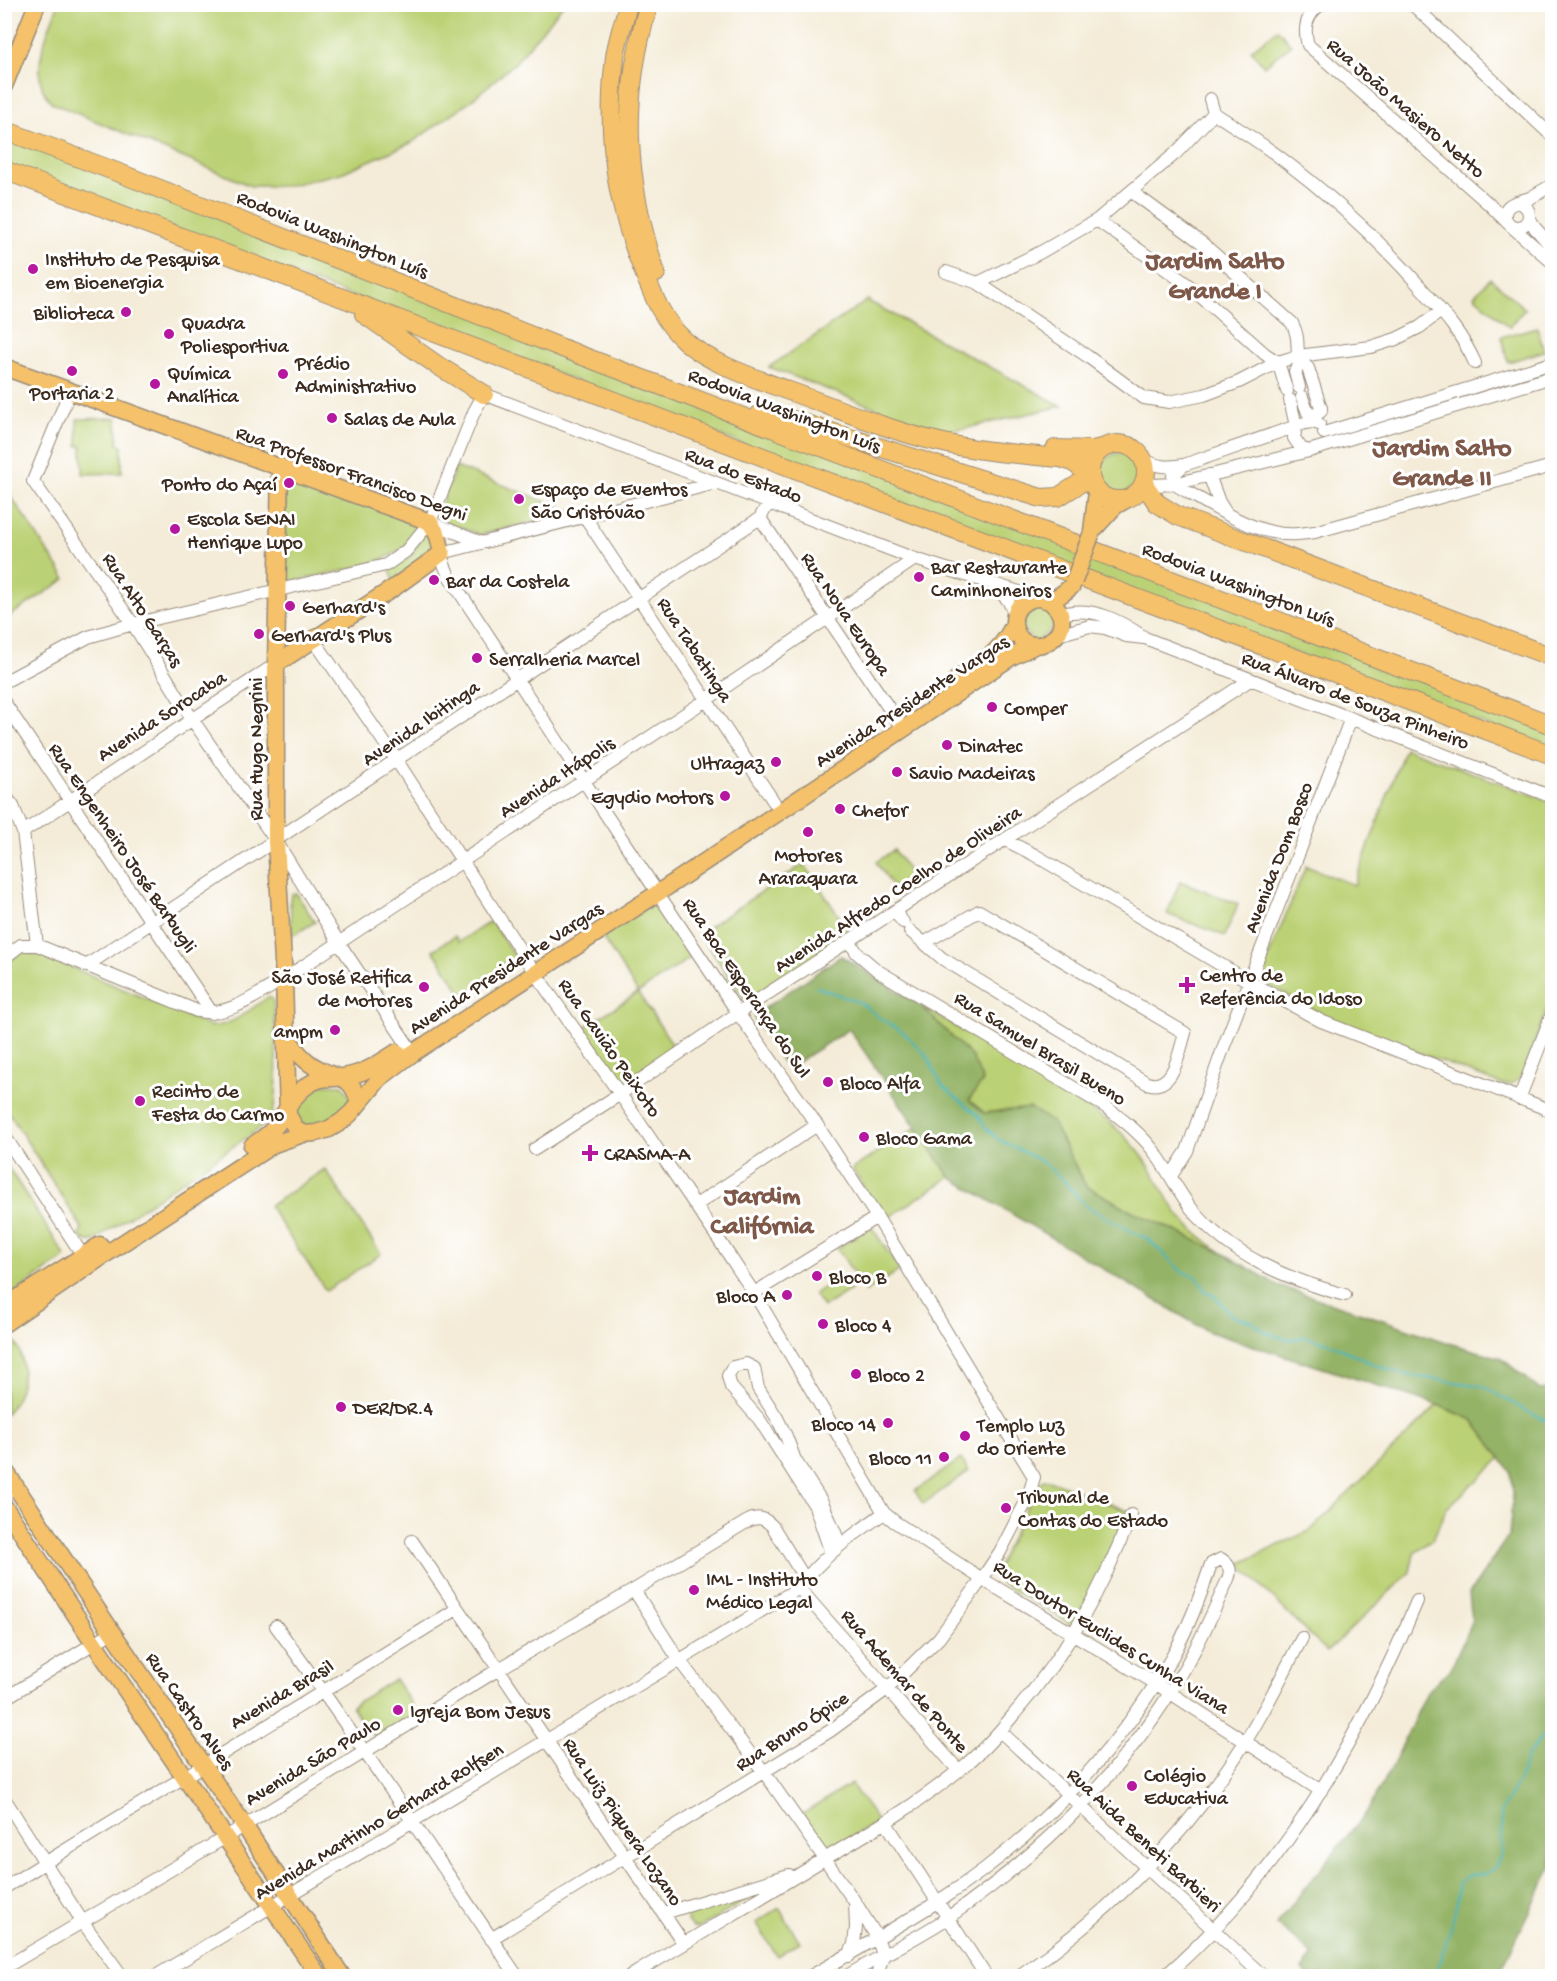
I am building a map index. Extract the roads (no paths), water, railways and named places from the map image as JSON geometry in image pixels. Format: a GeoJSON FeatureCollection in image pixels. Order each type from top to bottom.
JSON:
{"type":"FeatureCollection","features":[{"type":"Feature","properties":{"kind":"highway"},"geometry":{"type":"LineString","coordinates":[[628,4],[615,55],[612,130],[615,170],[625,219],[637,257],[660,310],[684,340],[698,351],[754,378],[904,432],[967,448],[1060,458],[1073,462],[1109,499],[1122,500],[1135,495],[1144,482],[1145,466],[1143,459],[1129,446],[1120,444],[1093,450],[1068,451],[950,437],[881,417],[718,354],[687,331],[676,316],[659,282],[638,211],[632,175],[629,138],[630,88],[638,39],[649,4]]}},
{"type":"Feature","properties":{"kind":"highway","name":"Rodovia Washington Luís"},"geometry":{"type":"LineString","coordinates":[[4,129],[580,356],[1552,725]]}},
{"type":"Feature","properties":{"kind":"highway"},"geometry":{"type":"LineString","coordinates":[[4,170],[1552,755]]}},
{"type":"Feature","properties":{"kind":"highway"},"geometry":{"type":"LineString","coordinates":[[267,269],[339,299],[484,394]]}},
{"type":"Feature","properties":{"kind":"highway"},"geometry":{"type":"LineString","coordinates":[[724,410],[793,420],[1041,498],[1058,497],[1093,481]]}},
{"type":"Feature","properties":{"kind":"highway"},"geometry":{"type":"LineString","coordinates":[[1093,481],[1091,465],[1101,450],[1110,446]]}},
{"type":"Feature","properties":{"kind":"highway"},"geometry":{"type":"LineString","coordinates":[[1144,482],[1157,503],[1178,516],[1552,657]]}},
{"type":"Feature","properties":{"kind":"main road"},"geometry":{"type":"LineString","coordinates":[[4,86],[37,4]]}},
{"type":"Feature","properties":{"kind":"main road","name":"Rua Professor Francisco Degni"},"geometry":{"type":"LineString","coordinates":[[4,367],[430,522]]}},
{"type":"Feature","properties":{"kind":"main road","name":"Rua Hugo Negrini"},"geometry":{"type":"LineString","coordinates":[[280,466],[276,644],[276,841],[284,979],[287,1106]]}},
{"type":"Feature","properties":{"kind":"main road"},"geometry":{"type":"LineString","coordinates":[[1052,606],[1061,622],[1057,635],[1044,645],[1036,645],[1021,639],[1015,619],[1019,607],[1025,602],[1052,606],[1066,603],[1092,532],[1093,481]]}},
{"type":"Feature","properties":{"kind":"main road"},"geometry":{"type":"LineString","coordinates":[[1092,532],[1114,506],[1128,498]]}},
{"type":"Feature","properties":{"kind":"main road","name":"Rua Boa Esperança do Sul"},"geometry":{"type":"LineString","coordinates":[[430,522],[438,536],[442,553]]}},
{"type":"Feature","properties":{"kind":"main road","name":"Avenida Sorocaba"},"geometry":{"type":"LineString","coordinates":[[276,664],[442,553]]}},
{"type":"Feature","properties":{"kind":"main road","name":"Avenida Presidente Vargas"},"geometry":{"type":"LineString","coordinates":[[4,1307],[265,1137],[281,1118],[293,1098],[309,1084],[325,1077],[342,1078],[370,1070],[410,1049],[900,724],[993,655],[1006,640],[1015,619]]}},
{"type":"Feature","properties":{"kind":"main road"},"geometry":{"type":"LineString","coordinates":[[276,644],[292,654]]}},
{"type":"Feature","properties":{"kind":"main road","name":"Avenida Presidente Vargas"},"geometry":{"type":"LineString","coordinates":[[655,888],[774,802],[1011,657],[1036,645]]}},
{"type":"Feature","properties":{"kind":"main road"},"geometry":{"type":"LineString","coordinates":[[284,1032],[297,1053],[306,1061],[324,1072],[349,1081],[356,1091],[359,1102]]}},
{"type":"Feature","properties":{"kind":"main road","name":"Avenida Presidente Vargas"},"geometry":{"type":"LineString","coordinates":[[4,1324],[274,1144],[335,1126],[351,1113],[380,1078],[410,1049]]}},
{"type":"Feature","properties":{"kind":"main road"},"geometry":{"type":"LineString","coordinates":[[287,1106],[291,1123],[303,1134]]}},
{"type":"Feature","properties":{"kind":"main road","name":"Rua Castro Alves"},"geometry":{"type":"LineString","coordinates":[[4,1469],[10,1491],[204,1764],[342,1977]]}},
{"type":"Feature","properties":{"kind":"main road"},"geometry":{"type":"LineString","coordinates":[[4,1506],[319,1977]]}},
{"type":"Feature","properties":{"kind":"street","name":"Rua João Masiero Netto"},"geometry":{"type":"LineString","coordinates":[[1322,4],[1307,19],[1305,33],[1308,45],[1552,262]]}},
{"type":"Feature","properties":{"kind":"street"},"geometry":{"type":"LineString","coordinates":[[1412,4],[1552,136]]}},
{"type":"Feature","properties":{"kind":"street"},"geometry":{"type":"LineString","coordinates":[[1210,99],[1214,113],[1282,159],[1347,213],[1409,274],[1467,343],[1475,363]]}},
{"type":"Feature","properties":{"kind":"street"},"geometry":{"type":"LineString","coordinates":[[978,283],[1041,252],[1097,220],[1176,153],[1214,113]]}},
{"type":"Feature","properties":{"kind":"street"},"geometry":{"type":"LineString","coordinates":[[1537,194],[1524,225],[1520,227],[1508,224],[1504,213],[1512,204],[1537,194],[1552,184]]}},
{"type":"Feature","properties":{"kind":"street"},"geometry":{"type":"LineString","coordinates":[[1132,192],[1202,243],[1292,323],[1299,341],[1299,360],[1295,370],[1296,426],[1294,432],[1297,443],[1301,448],[1309,451]]}},
{"type":"Feature","properties":{"kind":"street","name":"Rua João Masiero Netto"},"geometry":{"type":"LineString","coordinates":[[1490,205],[1512,204]]}},
{"type":"Feature","properties":{"kind":"street"},"geometry":{"type":"LineString","coordinates":[[1512,204],[1524,204],[1543,239],[1552,247]]}},
{"type":"Feature","properties":{"kind":"street"},"geometry":{"type":"LineString","coordinates":[[1097,220],[1188,285],[1265,354],[1278,362],[1294,394],[1308,413],[1320,424]]}},
{"type":"Feature","properties":{"kind":"street"},"geometry":{"type":"LineString","coordinates":[[946,272],[978,283],[1087,356],[1144,398],[1169,402],[1204,395],[1239,382],[1278,362],[1371,347],[1396,339],[1441,311]]}},
{"type":"Feature","properties":{"kind":"street"},"geometry":{"type":"LineString","coordinates":[[1299,360],[1308,368],[1321,408],[1320,424],[1326,446]]}},
{"type":"Feature","properties":{"kind":"street"},"geometry":{"type":"LineString","coordinates":[[1143,459],[1155,466],[1184,465],[1296,426],[1312,422],[1320,424],[1451,393],[1552,363]]}},
{"type":"Feature","properties":{"kind":"street"},"geometry":{"type":"LineString","coordinates":[[1144,482],[1154,485],[1174,484],[1309,451],[1552,377]]}},
{"type":"Feature","properties":{"kind":"street","name":"Rua Alto Garças"},"geometry":{"type":"LineString","coordinates":[[70,391],[33,481],[134,624],[192,720],[276,841],[339,943],[410,1049]]}},
{"type":"Feature","properties":{"kind":"street"},"geometry":{"type":"LineString","coordinates":[[1451,393],[1455,407]]}},
{"type":"Feature","properties":{"kind":"street"},"geometry":{"type":"LineString","coordinates":[[4,682],[88,637],[278,589],[386,565],[406,552],[430,522],[474,412],[484,394]]}},
{"type":"Feature","properties":{"kind":"street","name":"Rua do Estado"},"geometry":{"type":"LineString","coordinates":[[484,394],[915,559],[1052,606]]}},
{"type":"Feature","properties":{"kind":"street"},"geometry":{"type":"LineString","coordinates":[[1174,484],[1173,475],[1184,465]]}},
{"type":"Feature","properties":{"kind":"street"},"geometry":{"type":"LineString","coordinates":[[1174,484],[1227,514],[1271,532],[1294,534],[1315,532],[1552,466]]}},
{"type":"Feature","properties":{"kind":"street"},"geometry":{"type":"LineString","coordinates":[[1209,475],[1219,501],[1227,514]]}},
{"type":"Feature","properties":{"kind":"street"},"geometry":{"type":"LineString","coordinates":[[442,553],[716,483]]}},
{"type":"Feature","properties":{"kind":"street","name":"Avenida Ibitinga"},"geometry":{"type":"LineString","coordinates":[[86,966],[760,518],[768,504]]}},
{"type":"Feature","properties":{"kind":"street","name":"Rua Tabatinga"},"geometry":{"type":"LineString","coordinates":[[585,517],[774,802]]}},
{"type":"Feature","properties":{"kind":"street","name":"Rua Nova Europa"},"geometry":{"type":"LineString","coordinates":[[760,518],[900,724]]}},
{"type":"Feature","properties":{"kind":"street","name":"Rua Professor Francisco Degni"},"geometry":{"type":"LineString","coordinates":[[430,522],[482,543]]}},
{"type":"Feature","properties":{"kind":"street","name":"Rua Boa Esperança do Sul"},"geometry":{"type":"LineString","coordinates":[[442,553],[449,576],[738,1013],[817,1125],[877,1217],[1034,1477]]}},
{"type":"Feature","properties":{"kind":"street","name":"Avenida Itápolis"},"geometry":{"type":"LineString","coordinates":[[212,1013],[235,1007],[284,979],[584,782],[915,559]]}},
{"type":"Feature","properties":{"kind":"street"},"geometry":{"type":"LineString","coordinates":[[992,584],[1008,600],[1015,619]]}},
{"type":"Feature","properties":{"kind":"street","name":"Rua Álvaro de Souza Pinheiro"},"geometry":{"type":"LineString","coordinates":[[1052,606],[1100,614],[1127,625],[1145,638],[1552,797]]}},
{"type":"Feature","properties":{"kind":"street","name":"Rua Álvaro de Souza Pinheiro"},"geometry":{"type":"LineString","coordinates":[[1057,635],[1090,626],[1105,628],[1126,636],[1145,638]]}},
{"type":"Feature","properties":{"kind":"street","name":"Rua Gavião Peixoto"},"geometry":{"type":"LineString","coordinates":[[314,640],[397,761],[532,968],[696,1204],[754,1293],[884,1513]]}},
{"type":"Feature","properties":{"kind":"street","name":"Avenida Sorocaba"},"geometry":{"type":"LineString","coordinates":[[23,832],[276,664]]}},
{"type":"Feature","properties":{"kind":"street","name":"Avenida Alfredo Coelho de Oliveira"},"geometry":{"type":"LineString","coordinates":[[535,1149],[621,1094],[738,1013],[1250,680]]}},
{"type":"Feature","properties":{"kind":"street","name":"Rua Engenheiro José Barbugli"},"geometry":{"type":"LineString","coordinates":[[4,702],[212,1013]]}},
{"type":"Feature","properties":{"kind":"street","name":"Avenida Dom Bosco"},"geometry":{"type":"LineString","coordinates":[[1171,1176],[1187,1151],[1224,1046],[1351,718]]}},
{"type":"Feature","properties":{"kind":"street"},"geometry":{"type":"LineString","coordinates":[[4,794],[13,806],[23,832],[37,945]]}},
{"type":"Feature","properties":{"kind":"street"},"geometry":{"type":"LineString","coordinates":[[1005,840],[1033,854],[1321,1022],[1552,1111]]}},
{"type":"Feature","properties":{"kind":"street"},"geometry":{"type":"LineString","coordinates":[[895,912],[906,927],[924,943],[943,959],[1147,1083],[1158,1085],[1171,1074],[1185,1033],[979,911],[924,943]]}},
{"type":"Feature","properties":{"kind":"street","name":"Rua Samuel Brasil Bueno"},"geometry":{"type":"LineString","coordinates":[[850,942],[862,958],[878,971],[1106,1107],[1131,1126],[1152,1149],[1191,1207],[1223,1239],[1264,1266],[1312,1286],[1345,1295]]}},
{"type":"Feature","properties":{"kind":"street"},"geometry":{"type":"LineString","coordinates":[[4,958],[21,945],[37,945],[189,1008],[212,1013]]}},
{"type":"Feature","properties":{"kind":"street"},"geometry":{"type":"LineString","coordinates":[[1519,1099],[1548,1039],[1552,1014]]}},
{"type":"Feature","properties":{"kind":"street"},"geometry":{"type":"LineString","coordinates":[[696,1204],[817,1125]]}},
{"type":"Feature","properties":{"kind":"street"},"geometry":{"type":"LineString","coordinates":[[4,1135],[83,1256]]}},
{"type":"Feature","properties":{"kind":"street"},"geometry":{"type":"LineString","coordinates":[[754,1293],[877,1217]]}},
{"type":"Feature","properties":{"kind":"street"},"geometry":{"type":"LineString","coordinates":[[792,1462],[786,1436],[758,1388],[754,1368],[746,1364],[733,1367],[728,1376],[731,1387],[792,1462],[819,1504],[836,1549]]}},
{"type":"Feature","properties":{"kind":"street","name":"Rua Bruno Ópice"},"geometry":{"type":"LineString","coordinates":[[491,1939],[830,1731],[887,1689],[939,1638],[982,1579],[1000,1552],[1028,1498],[1034,1477]]}},
{"type":"Feature","properties":{"kind":"street","name":"Avenida Martinho Gerhard Rolfsen"},"geometry":{"type":"LineString","coordinates":[[156,1977],[412,1820],[547,1741],[802,1583],[836,1549],[884,1513]]}},
{"type":"Feature","properties":{"kind":"street","name":"Rua Doutor Euclides Cunha Viana"},"geometry":{"type":"LineString","coordinates":[[884,1513],[982,1579],[1155,1683],[1321,1791]]}},
{"type":"Feature","properties":{"kind":"street"},"geometry":{"type":"LineString","coordinates":[[631,1977],[886,1823],[959,1770],[1000,1731],[1041,1683],[1074,1635],[1116,1556],[1131,1515]]}},
{"type":"Feature","properties":{"kind":"street","name":"Avenida São Paulo"},"geometry":{"type":"LineString","coordinates":[[4,1968],[226,1837],[499,1669],[748,1521],[762,1518],[773,1527],[802,1583]]}},
{"type":"Feature","properties":{"kind":"street","name":"Rua Luiz Piquera Lozano"},"geometry":{"type":"LineString","coordinates":[[412,1541],[684,1944]]}},
{"type":"Feature","properties":{"kind":"street"},"geometry":{"type":"LineString","coordinates":[[811,1977],[848,1955],[938,1902],[1008,1850],[1069,1794],[1100,1758],[1173,1655],[1211,1564],[1221,1559],[1228,1564],[1230,1569],[1228,1579],[1192,1654],[1143,1732],[1082,1806],[1013,1869],[947,1918],[882,1955],[853,1975],[848,1955],[854,1944],[855,1902]]}},
{"type":"Feature","properties":{"kind":"street","name":"Rua Ademar de Ponte"},"geometry":{"type":"LineString","coordinates":[[802,1583],[887,1689],[959,1770]]}},
{"type":"Feature","properties":{"kind":"street"},"geometry":{"type":"LineString","coordinates":[[634,1590],[679,1660],[764,1772],[855,1902],[877,1938],[882,1955],[877,1977]]}},
{"type":"Feature","properties":{"kind":"street"},"geometry":{"type":"LineString","coordinates":[[1165,1977],[1214,1930],[1253,1886],[1282,1849],[1321,1791],[1357,1730],[1389,1667],[1417,1601]]}},
{"type":"Feature","properties":{"kind":"street","name":"Avenida Brasil"},"geometry":{"type":"LineString","coordinates":[[4,1888],[457,1609]]}},
{"type":"Feature","properties":{"kind":"street"},"geometry":{"type":"LineString","coordinates":[[276,1626],[365,1751],[517,1977]]}},
{"type":"Feature","properties":{"kind":"street"},"geometry":{"type":"LineString","coordinates":[[4,1699],[112,1632]]}},
{"type":"Feature","properties":{"kind":"street"},"geometry":{"type":"LineString","coordinates":[[1019,1977],[1052,1954],[1093,1919],[1146,1868],[1190,1819],[1246,1741],[1302,1638]]}},
{"type":"Feature","properties":{"kind":"street","name":"Rua Aida Beneti Barbieri"},"geometry":{"type":"LineString","coordinates":[[1000,1731],[1263,1977]]}},
{"type":"Feature","properties":{"kind":"street"},"geometry":{"type":"LineString","coordinates":[[4,1798],[82,1921],[122,1977]]}},
{"type":"Feature","properties":{"kind":"street"},"geometry":{"type":"LineString","coordinates":[[886,1823],[986,1977]]}},
{"type":"Feature","properties":{"kind":"street"},"geometry":{"type":"LineString","coordinates":[[664,1913],[806,1871]]}},
{"type":"Feature","properties":{"kind":"waterway"},"geometry":{"type":"LineString","coordinates":[[817,987],[861,1003],[881,1019],[903,1032],[927,1056],[942,1086],[978,1115],[986,1128],[999,1140],[1041,1161],[1060,1177],[1086,1206],[1147,1238],[1182,1272],[1197,1277],[1205,1291],[1214,1295],[1232,1316],[1253,1322],[1265,1332],[1288,1340],[1305,1337],[1329,1343],[1373,1364],[1406,1375],[1482,1386],[1552,1423]]}},
{"type":"Feature","properties":{"kind":"waterway"},"geometry":{"type":"LineString","coordinates":[[1436,1976],[1455,1912],[1459,1882],[1467,1876],[1483,1875],[1494,1869],[1502,1853],[1501,1812],[1519,1780],[1528,1754],[1552,1725]]}},
{"type":"Feature","properties":{"kind":"place","name":"Instituto de Pesquisa em Bioenergia"},"geometry":{"type":"Point","coordinates":[33,269]}},
{"type":"Feature","properties":{"kind":"place","name":"Biblioteca"},"geometry":{"type":"Point","coordinates":[126,312]}},
{"type":"Feature","properties":{"kind":"place","name":"Quadra Poliesportiva"},"geometry":{"type":"Point","coordinates":[169,334]}},
{"type":"Feature","properties":{"kind":"place","name":"Portaria 2"},"geometry":{"type":"Point","coordinates":[72,371]}},
{"type":"Feature","properties":{"kind":"place","name":"Prédio Administrativo"},"geometry":{"type":"Point","coordinates":[283,374]}},
{"type":"Feature","properties":{"kind":"place","name":"Química Analítica"},"geometry":{"type":"Point","coordinates":[155,384]}},
{"type":"Feature","properties":{"kind":"place","name":"Salas de Aula"},"geometry":{"type":"Point","coordinates":[332,418]}},
{"type":"Feature","properties":{"kind":"place","name":"Ponto do Açaí"},"geometry":{"type":"Point","coordinates":[289,483]}},
{"type":"Feature","properties":{"kind":"place","name":"Espaço de Eventos São Cristóvão"},"geometry":{"type":"Point","coordinates":[519,499]}},
{"type":"Feature","properties":{"kind":"place","name":"Escola SENAI Henrique Lupo"},"geometry":{"type":"Point","coordinates":[175,529]}},
{"type":"Feature","properties":{"kind":"place","name":"Bar Restaurante Caminhoneiros"},"geometry":{"type":"Point","coordinates":[919,577]}},
{"type":"Feature","properties":{"kind":"place","name":"Bar da Costela"},"geometry":{"type":"Point","coordinates":[434,580]}},
{"type":"Feature","properties":{"kind":"place","name":"Gerhard's"},"geometry":{"type":"Point","coordinates":[290,606]}},
{"type":"Feature","properties":{"kind":"place","name":"Gerhard's Plus"},"geometry":{"type":"Point","coordinates":[259,634]}},
{"type":"Feature","properties":{"kind":"place","name":"Serralheria Marcel"},"geometry":{"type":"Point","coordinates":[477,658]}},
{"type":"Feature","properties":{"kind":"place","name":"Comper"},"geometry":{"type":"Point","coordinates":[992,707]}},
{"type":"Feature","properties":{"kind":"place","name":"Dinatec"},"geometry":{"type":"Point","coordinates":[947,745]}},
{"type":"Feature","properties":{"kind":"place","name":"Ultragaz"},"geometry":{"type":"Point","coordinates":[776,762]}},
{"type":"Feature","properties":{"kind":"place","name":"Savio Madeiras"},"geometry":{"type":"Point","coordinates":[897,772]}},
{"type":"Feature","properties":{"kind":"place","name":"Egydio Motors"},"geometry":{"type":"Point","coordinates":[725,796]}},
{"type":"Feature","properties":{"kind":"place","name":"Chefor"},"geometry":{"type":"Point","coordinates":[840,809]}},
{"type":"Feature","properties":{"kind":"place","name":"Motores Araraquara"},"geometry":{"type":"Point","coordinates":[808,832]}},
{"type":"Feature","properties":{"kind":"place","name":"Centro de Referência do Idoso"},"geometry":{"type":"Point","coordinates":[1187,985]}},
{"type":"Feature","properties":{"kind":"place","name":"São José Retifica de Motores"},"geometry":{"type":"Point","coordinates":[424,987]}},
{"type":"Feature","properties":{"kind":"place","name":"ampm"},"geometry":{"type":"Point","coordinates":[335,1030]}},
{"type":"Feature","properties":{"kind":"place","name":"Bloco Alfa"},"geometry":{"type":"Point","coordinates":[828,1082]}},
{"type":"Feature","properties":{"kind":"place","name":"Recinto de Festa do Carmo"},"geometry":{"type":"Point","coordinates":[140,1101]}},
{"type":"Feature","properties":{"kind":"place","name":"Bloco Gama"},"geometry":{"type":"Point","coordinates":[864,1137]}},
{"type":"Feature","properties":{"kind":"place","name":"CRASMA-A"},"geometry":{"type":"Point","coordinates":[590,1153]}},
{"type":"Feature","properties":{"kind":"place","name":"Bloco B"},"geometry":{"type":"Point","coordinates":[817,1276]}},
{"type":"Feature","properties":{"kind":"place","name":"Bloco A"},"geometry":{"type":"Point","coordinates":[787,1295]}},
{"type":"Feature","properties":{"kind":"place","name":"Bloco 4"},"geometry":{"type":"Point","coordinates":[823,1324]}},
{"type":"Feature","properties":{"kind":"place","name":"Bloco 2"},"geometry":{"type":"Point","coordinates":[856,1374]}},
{"type":"Feature","properties":{"kind":"place","name":"DER/DR.4"},"geometry":{"type":"Point","coordinates":[341,1407]}},
{"type":"Feature","properties":{"kind":"place","name":"Bloco 14"},"geometry":{"type":"Point","coordinates":[888,1423]}},
{"type":"Feature","properties":{"kind":"place","name":"Templo Luz do Oriente"},"geometry":{"type":"Point","coordinates":[965,1436]}},
{"type":"Feature","properties":{"kind":"place","name":"Bloco 11"},"geometry":{"type":"Point","coordinates":[944,1457]}},
{"type":"Feature","properties":{"kind":"place","name":"Tribunal de Contas do Estado"},"geometry":{"type":"Point","coordinates":[1006,1508]}},
{"type":"Feature","properties":{"kind":"place","name":"IML - Instituto Médico Legal"},"geometry":{"type":"Point","coordinates":[694,1590]}},
{"type":"Feature","properties":{"kind":"place","name":"Igreja Bom Jesus"},"geometry":{"type":"Point","coordinates":[398,1710]}},
{"type":"Feature","properties":{"kind":"place","name":"Colégio Educativa"},"geometry":{"type":"Point","coordinates":[1132,1786]}},
{"type":"Feature","properties":{"kind":"district","name":"Jardim Salto Grande I"},"geometry":{"type":"Point","coordinates":[1215,274]}},
{"type":"Feature","properties":{"kind":"district","name":"Jardim Salto Grande II"},"geometry":{"type":"Point","coordinates":[1442,460]}},
{"type":"Feature","properties":{"kind":"district","name":"Jardim Califórnia"},"geometry":{"type":"Point","coordinates":[762,1209]}}]}
